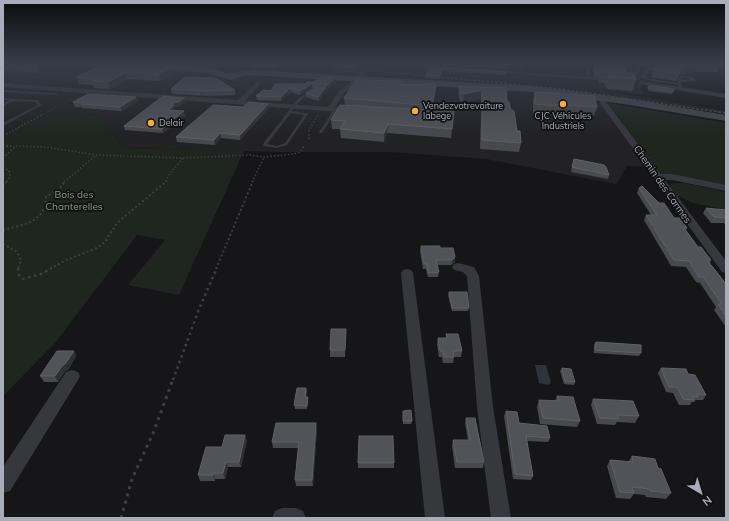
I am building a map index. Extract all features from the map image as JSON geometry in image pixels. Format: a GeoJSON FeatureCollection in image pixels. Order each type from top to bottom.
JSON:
{"type":"FeatureCollection","features":[{"type":"Feature","properties":{"kind":"main road"},"geometry":{"type":"LineString","coordinates":[[493,86],[532,89],[603,98],[726,118]]}},
{"type":"Feature","properties":{"kind":"street"},"geometry":{"type":"LineString","coordinates":[[240,102],[248,86]]}},
{"type":"Feature","properties":{"kind":"street"},"geometry":{"type":"LineString","coordinates":[[333,110],[341,92],[348,86]]}},
{"type":"Feature","properties":{"kind":"street"},"geometry":{"type":"LineString","coordinates":[[689,86],[726,96]]}},
{"type":"Feature","properties":{"kind":"street"},"geometry":{"type":"LineString","coordinates":[[4,87],[240,102],[292,109],[322,109],[358,112]]}},
{"type":"Feature","properties":{"kind":"street","name":"Chemin des Carmes"},"geometry":{"type":"LineString","coordinates":[[603,98],[602,102],[659,176],[671,196],[726,269]]}},
{"type":"Feature","properties":{"kind":"street"},"geometry":{"type":"LineString","coordinates":[[659,176],[672,177],[726,188]]}},
{"type":"Feature","properties":{"kind":"street"},"geometry":{"type":"LineString","coordinates":[[458,267],[470,269],[473,276],[486,408],[501,518]]}},
{"type":"Feature","properties":{"kind":"street"},"geometry":{"type":"LineString","coordinates":[[407,273],[435,518]]}},
{"type":"Feature","properties":{"kind":"street"},"geometry":{"type":"LineString","coordinates":[[3,484],[72,376]]}},
{"type":"Feature","properties":{"kind":"street"},"geometry":{"type":"LineString","coordinates":[[282,518],[296,518]]}},
{"type":"Feature","properties":{"kind":"lane"},"geometry":{"type":"LineString","coordinates":[[4,87],[56,94]]}},
{"type":"Feature","properties":{"kind":"lane"},"geometry":{"type":"LineString","coordinates":[[292,109],[306,114],[286,144],[277,146],[265,145],[292,109],[302,98],[315,90]]}},
{"type":"Feature","properties":{"kind":"lane"},"geometry":{"type":"LineString","coordinates":[[3,99],[38,102],[40,106],[3,125]]}},
{"type":"Feature","properties":{"kind":"lane"},"geometry":{"type":"LineString","coordinates":[[3,105],[14,99]]}},
{"type":"Feature","properties":{"kind":"lane"},"geometry":{"type":"LineString","coordinates":[[321,132],[333,110]]}},
{"type":"Feature","properties":{"kind":"path"},"geometry":{"type":"LineString","coordinates":[[3,136],[84,91]]}},
{"type":"Feature","properties":{"kind":"path"},"geometry":{"type":"LineString","coordinates":[[309,139],[309,130],[322,109]]}},
{"type":"Feature","properties":{"kind":"path"},"geometry":{"type":"LineString","coordinates":[[3,144],[10,146]]}},
{"type":"Feature","properties":{"kind":"path"},"geometry":{"type":"LineString","coordinates":[[3,147],[46,147],[96,155],[149,155],[183,158],[250,155],[264,156],[297,153],[305,145]]}},
{"type":"Feature","properties":{"kind":"path"},"geometry":{"type":"LineString","coordinates":[[3,158],[16,146]]}},
{"type":"Feature","properties":{"kind":"path"},"geometry":{"type":"LineString","coordinates":[[3,230],[23,225],[38,218],[45,211],[47,204],[46,197],[60,188],[66,180],[96,155]]}},
{"type":"Feature","properties":{"kind":"path"},"geometry":{"type":"LineString","coordinates":[[121,518],[132,479],[154,431],[200,309],[242,204],[264,156]]}},
{"type":"Feature","properties":{"kind":"path"},"geometry":{"type":"LineString","coordinates":[[3,244],[17,252],[21,260],[18,275],[23,279],[41,274],[66,260],[95,249],[105,242],[117,223],[168,181],[169,175],[183,158]]}},
{"type":"Feature","properties":{"kind":"path"},"geometry":{"type":"LineString","coordinates":[[3,167],[9,171],[10,177],[3,187]]}},
{"type":"Feature","properties":{"kind":"shaded area"},"geometry":{"type":"Polygon","coordinates":[[[3,86],[642,86],[643,95],[594,89],[726,111],[726,114],[602,95],[657,167],[627,166],[616,184],[486,159],[390,152],[280,152],[123,148],[101,115],[46,112],[3,136],[3,86]]]}},
{"type":"Feature","properties":{"kind":"shaded area"},"geometry":{"type":"Polygon","coordinates":[[[535,365],[546,365],[551,383],[548,385],[539,383],[535,365]]]}},
{"type":"Feature","properties":{"kind":"green space"},"geometry":{"type":"Polygon","coordinates":[[[608,103],[726,123],[726,186],[662,175],[608,103]]]}},
{"type":"Feature","properties":{"kind":"green space","name":"Bois des Chanterelles"},"geometry":{"type":"Polygon","coordinates":[[[46,112],[101,115],[123,148],[244,151],[179,295],[128,285],[165,240],[137,235],[56,342],[3,396],[3,136],[46,112]]]}},
{"type":"Feature","properties":{"kind":"green space"},"geometry":{"type":"Polygon","coordinates":[[[672,183],[685,183],[726,192],[726,210],[693,203],[676,195],[670,186],[672,183]]]}},
{"type":"Feature","properties":{"kind":"building"},"geometry":{"type":"Polygon","coordinates":[[[174,86],[229,86],[235,90],[208,91],[171,89],[174,86]]]}},
{"type":"Feature","properties":{"kind":"building"},"geometry":{"type":"Polygon","coordinates":[[[274,86],[308,86],[300,91],[290,88],[281,97],[256,96],[263,90],[271,91],[274,86]]]}},
{"type":"Feature","properties":{"kind":"building"},"geometry":{"type":"Polygon","coordinates":[[[352,86],[436,86],[432,106],[344,98],[352,86]]]}},
{"type":"Feature","properties":{"kind":"building"},"geometry":{"type":"Polygon","coordinates":[[[459,86],[506,88],[507,101],[509,102],[511,110],[514,111],[517,131],[520,131],[521,143],[482,140],[482,108],[501,109],[482,102],[482,90],[464,94],[461,93],[459,86]]]}},
{"type":"Feature","properties":{"kind":"building"},"geometry":{"type":"Polygon","coordinates":[[[649,86],[657,86],[674,89],[673,92],[648,88],[649,86]]]}},
{"type":"Feature","properties":{"kind":"building"},"geometry":{"type":"Polygon","coordinates":[[[315,88],[325,88],[318,97],[306,93],[315,88]]]}},
{"type":"Feature","properties":{"kind":"building"},"geometry":{"type":"Polygon","coordinates":[[[535,92],[594,96],[597,107],[535,104],[535,92]]]}},
{"type":"Feature","properties":{"kind":"building"},"geometry":{"type":"Polygon","coordinates":[[[88,94],[136,97],[120,107],[73,102],[88,94]]]}},
{"type":"Feature","properties":{"kind":"building"},"geometry":{"type":"Polygon","coordinates":[[[163,96],[184,98],[179,102],[173,103],[173,106],[168,110],[184,111],[162,129],[124,126],[163,96]]]}},
{"type":"Feature","properties":{"kind":"building"},"geometry":{"type":"Polygon","coordinates":[[[249,102],[268,104],[240,135],[220,133],[214,140],[176,137],[213,105],[243,107],[249,102]]]}},
{"type":"Feature","properties":{"kind":"building"},"geometry":{"type":"Polygon","coordinates":[[[340,105],[431,110],[430,112],[453,109],[452,129],[388,124],[384,133],[340,129],[345,121],[331,120],[340,105]]]}},
{"type":"Feature","properties":{"kind":"building"},"geometry":{"type":"Polygon","coordinates":[[[574,159],[604,165],[609,175],[572,167],[574,159]]]}},
{"type":"Feature","properties":{"kind":"building"},"geometry":{"type":"Polygon","coordinates":[[[642,186],[659,203],[664,203],[674,218],[680,218],[687,228],[684,228],[698,247],[701,247],[711,260],[707,260],[726,284],[726,316],[718,304],[722,304],[703,277],[699,277],[689,261],[674,260],[646,215],[657,215],[639,188],[642,186]]]}},
{"type":"Feature","properties":{"kind":"building"},"geometry":{"type":"Polygon","coordinates":[[[706,208],[726,210],[726,218],[714,217],[706,208]]]}},
{"type":"Feature","properties":{"kind":"building"},"geometry":{"type":"Polygon","coordinates":[[[421,246],[453,248],[455,257],[452,260],[436,260],[439,272],[428,273],[427,264],[424,264],[421,246]]]}},
{"type":"Feature","properties":{"kind":"building"},"geometry":{"type":"Polygon","coordinates":[[[449,292],[467,292],[469,308],[452,308],[449,292]]]}},
{"type":"Feature","properties":{"kind":"building"},"geometry":{"type":"Polygon","coordinates":[[[331,329],[346,329],[345,350],[330,350],[331,329]]]}},
{"type":"Feature","properties":{"kind":"building"},"geometry":{"type":"Polygon","coordinates":[[[446,334],[458,334],[462,351],[453,351],[454,357],[444,357],[443,351],[440,351],[438,338],[447,338],[446,334]]]}},
{"type":"Feature","properties":{"kind":"building"},"geometry":{"type":"Polygon","coordinates":[[[596,342],[641,345],[641,353],[595,350],[596,342]]]}},
{"type":"Feature","properties":{"kind":"building"},"geometry":{"type":"Polygon","coordinates":[[[57,351],[74,351],[55,376],[40,376],[57,351]]]}},
{"type":"Feature","properties":{"kind":"building"},"geometry":{"type":"Polygon","coordinates":[[[562,368],[571,369],[575,382],[565,381],[562,368]]]}},
{"type":"Feature","properties":{"kind":"building"},"geometry":{"type":"Polygon","coordinates":[[[661,368],[686,369],[688,374],[695,375],[706,395],[697,394],[698,397],[692,396],[694,400],[683,399],[677,387],[669,387],[661,368]]]}},
{"type":"Feature","properties":{"kind":"building"},"geometry":{"type":"Polygon","coordinates":[[[297,388],[306,388],[305,397],[308,397],[307,406],[294,405],[297,388]]]}},
{"type":"Feature","properties":{"kind":"building"},"geometry":{"type":"Polygon","coordinates":[[[557,396],[573,397],[580,421],[543,418],[539,400],[559,401],[557,396]]]}},
{"type":"Feature","properties":{"kind":"building"},"geometry":{"type":"Polygon","coordinates":[[[593,399],[633,401],[639,416],[617,415],[619,419],[600,418],[593,399]]]}},
{"type":"Feature","properties":{"kind":"building"},"geometry":{"type":"Polygon","coordinates":[[[411,410],[412,421],[403,421],[403,411],[411,410]]]}},
{"type":"Feature","properties":{"kind":"building"},"geometry":{"type":"Polygon","coordinates":[[[506,411],[517,412],[519,423],[547,426],[550,438],[526,436],[533,476],[515,474],[506,411]]]}},
{"type":"Feature","properties":{"kind":"building"},"geometry":{"type":"Polygon","coordinates":[[[466,418],[475,418],[484,462],[457,462],[453,440],[470,440],[466,418]]]}},
{"type":"Feature","properties":{"kind":"building"},"geometry":{"type":"Polygon","coordinates":[[[276,423],[316,423],[312,480],[295,480],[299,442],[272,442],[276,423]]]}},
{"type":"Feature","properties":{"kind":"building"},"geometry":{"type":"Polygon","coordinates":[[[225,435],[245,435],[239,462],[226,462],[223,473],[198,475],[206,447],[222,447],[225,435]]]}},
{"type":"Feature","properties":{"kind":"building"},"geometry":{"type":"Polygon","coordinates":[[[359,436],[393,436],[394,463],[358,463],[359,436]]]}},
{"type":"Feature","properties":{"kind":"building"},"geometry":{"type":"Polygon","coordinates":[[[632,456],[655,459],[671,493],[650,491],[650,489],[632,487],[634,493],[620,492],[610,460],[633,462],[632,456]]]}},
{"type":"Feature","properties":{"kind":"railway"},"geometry":{"type":"LineString","coordinates":[[534,86],[726,113]]}},
{"type":"Feature","properties":{"kind":"place","name":"CJC Véhicules Industriels"},"geometry":{"type":"Point","coordinates":[563,104]}},
{"type":"Feature","properties":{"kind":"place","name":"Vendezvotrevoiture labege"},"geometry":{"type":"Point","coordinates":[415,111]}},
{"type":"Feature","properties":{"kind":"place","name":"Delair"},"geometry":{"type":"Point","coordinates":[151,123]}}]}
